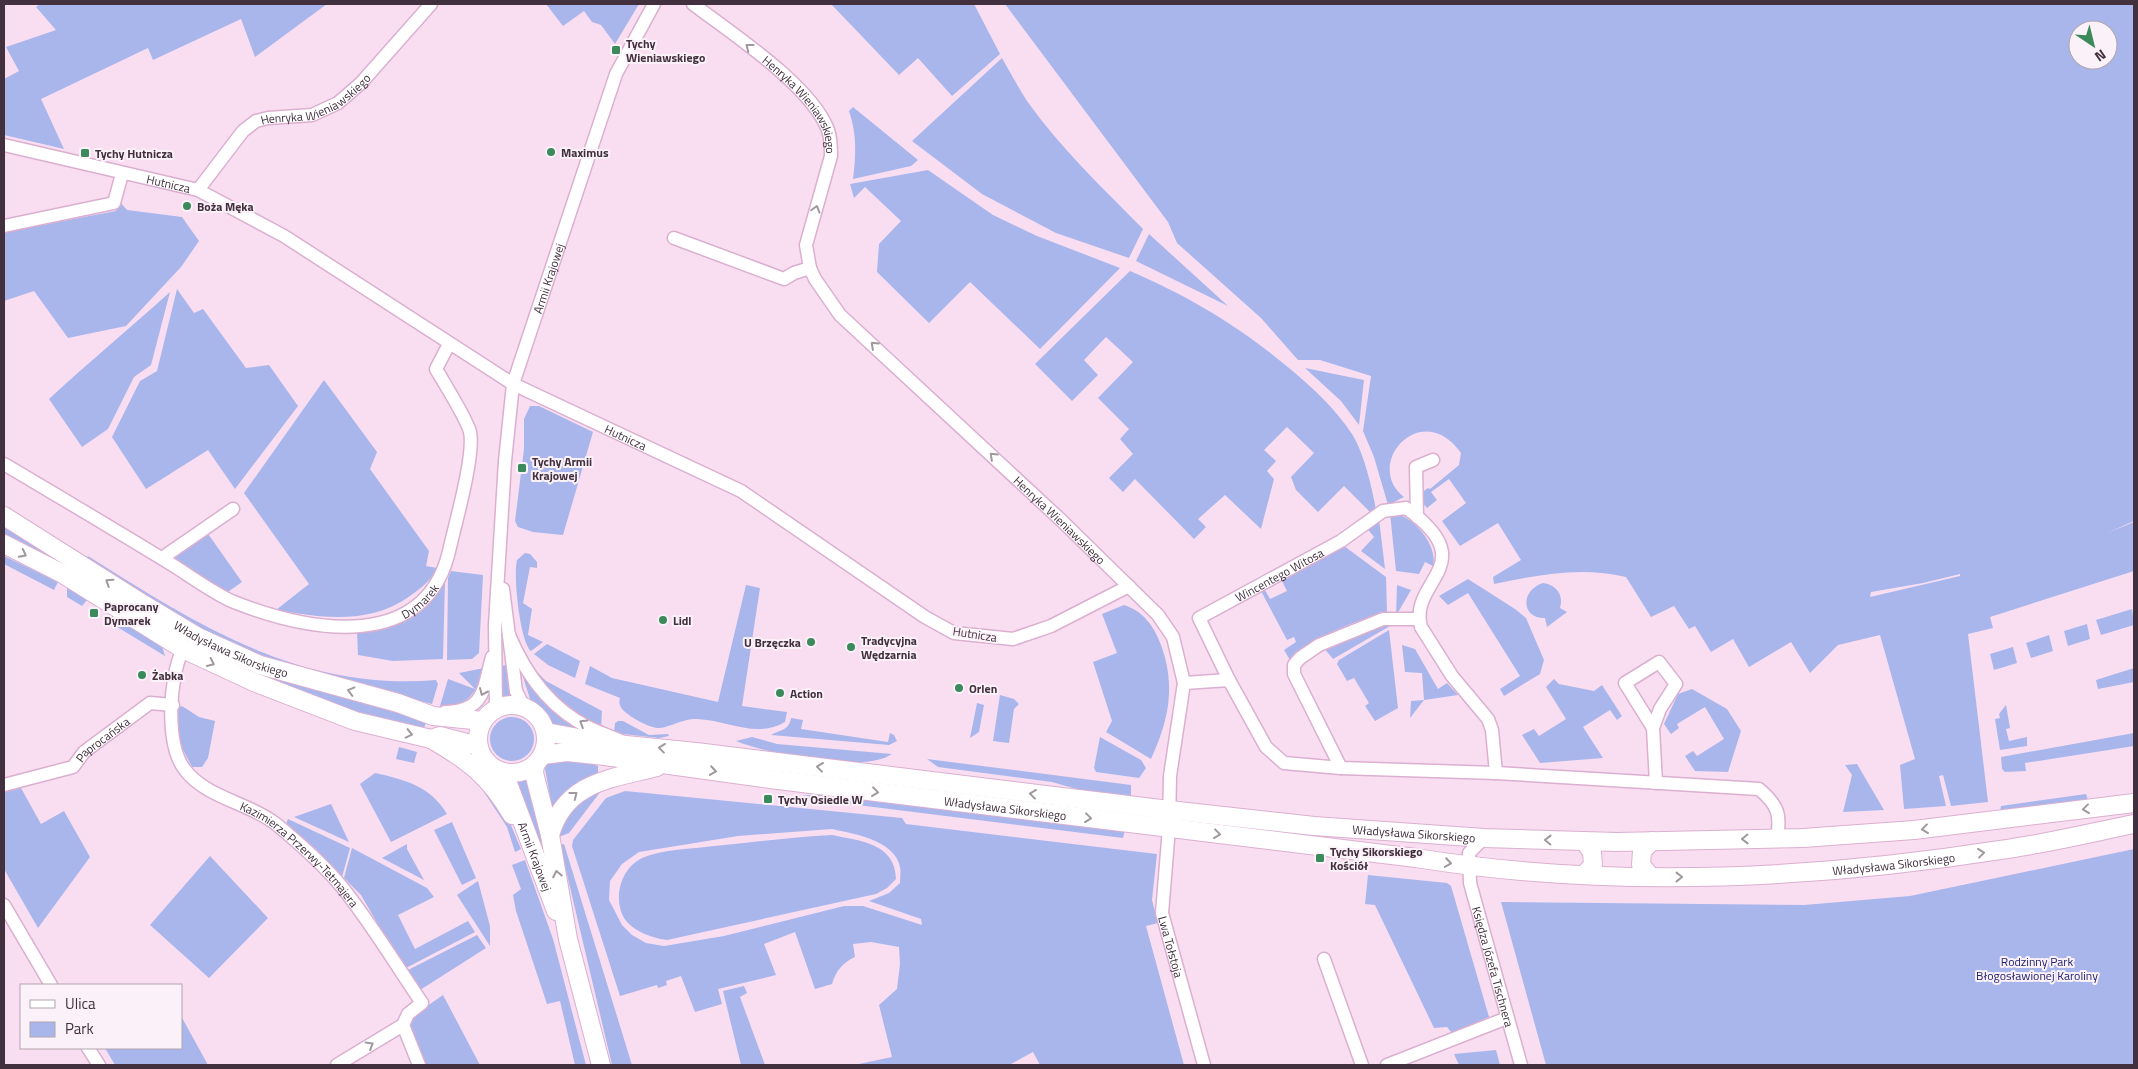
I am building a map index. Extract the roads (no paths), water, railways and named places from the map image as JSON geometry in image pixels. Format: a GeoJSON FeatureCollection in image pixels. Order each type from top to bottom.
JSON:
{"type":"FeatureCollection","features":[{"type":"Feature","properties":{"kind":"street","name":"Henryka Wieniawskiego"},"geometry":{"type":"LineString","coordinates":[[198,190],[243,131],[256,121],[268,118],[312,115],[338,103],[361,83],[432,4]]}},
{"type":"Feature","properties":{"kind":"street","name":"Armii Krajowej"},"geometry":{"type":"LineString","coordinates":[[496,708],[495,645],[505,461],[513,384],[616,74],[626,52],[654,4]]}},
{"type":"Feature","properties":{"kind":"street","name":"Henryka Wieniawskiego"},"geometry":{"type":"LineString","coordinates":[[693,4],[782,74],[810,101],[828,128],[831,156],[806,244],[810,268],[826,296],[840,315],[1062,521],[1158,615],[1173,637],[1184,683],[1170,776],[1169,819]]}},
{"type":"Feature","properties":{"kind":"street","name":"Hutnicza"},"geometry":{"type":"LineString","coordinates":[[4,145],[122,174],[198,190],[284,236],[513,384],[741,491],[925,617],[954,633],[1013,639],[1052,626],[1129,586]]}},
{"type":"Feature","properties":{"kind":"street"},"geometry":{"type":"LineString","coordinates":[[4,226],[114,202],[122,174]]}},
{"type":"Feature","properties":{"kind":"street"},"geometry":{"type":"LineString","coordinates":[[674,238],[784,280],[794,273],[810,268]]}},
{"type":"Feature","properties":{"kind":"street","name":"Dymarek"},"geometry":{"type":"LineString","coordinates":[[4,464],[232,601],[301,623],[363,627],[393,620],[414,608],[431,593],[447,563],[470,451],[470,431],[436,368],[449,344]]}},
{"type":"Feature","properties":{"kind":"street"},"geometry":{"type":"LineString","coordinates":[[1433,460],[1416,467],[1417,517],[1434,537],[1443,557],[1442,564],[1420,608],[1418,620],[1422,630],[1452,676],[1488,720],[1492,730],[1496,773]]}},
{"type":"Feature","properties":{"kind":"street","name":"Wincentego Witosa"},"geometry":{"type":"LineString","coordinates":[[1417,517],[1406,508],[1383,511],[1341,541],[1200,618],[1229,680],[1266,747],[1284,763],[1341,768],[1496,773],[1759,789],[1777,808],[1779,826],[1777,839]]}},
{"type":"Feature","properties":{"kind":"street"},"geometry":{"type":"LineString","coordinates":[[162,558],[233,509]]}},
{"type":"Feature","properties":{"kind":"street","name":"Władysława Sikorskiego"},"geometry":{"type":"LineString","coordinates":[[4,516],[198,637],[260,665],[398,703],[433,716],[483,721]]}},
{"type":"Feature","properties":{"kind":"street","name":"Władysława Sikorskiego"},"geometry":{"type":"LineString","coordinates":[[4,544],[63,574],[182,649],[254,682],[355,721],[431,739],[440,736],[478,746]]}},
{"type":"Feature","properties":{"kind":"street","name":"Armii Krajowej"},"geometry":{"type":"LineString","coordinates":[[500,568],[516,691],[524,706]]}},
{"type":"Feature","properties":{"kind":"street"},"geometry":{"type":"LineString","coordinates":[[1341,768],[1294,674],[1294,665],[1300,658],[1319,645],[1383,619],[1418,620]]}},
{"type":"Feature","properties":{"kind":"street","name":"Władysława Sikorskiego"},"geometry":{"type":"LineString","coordinates":[[509,635],[519,658],[530,675],[554,702],[588,727],[627,744]]}},
{"type":"Feature","properties":{"kind":"street","name":"Armii Krajowej"},"geometry":{"type":"LineString","coordinates":[[398,703],[434,712],[466,709],[476,703],[486,683],[495,645]]}},
{"type":"Feature","properties":{"kind":"street","name":"Kazimierza Przerwy-Tetmajera"},"geometry":{"type":"LineString","coordinates":[[182,649],[175,669],[173,736],[185,770],[206,790],[256,810],[276,824],[323,866],[344,890],[422,1003],[408,1014],[403,1025]]}},
{"type":"Feature","properties":{"kind":"street"},"geometry":{"type":"LineString","coordinates":[[1653,728],[1626,683],[1659,662],[1676,684],[1660,709],[1653,728],[1656,783]]}},
{"type":"Feature","properties":{"kind":"street"},"geometry":{"type":"LineString","coordinates":[[1184,683],[1229,680]]}},
{"type":"Feature","properties":{"kind":"street","name":"Paprocańska"},"geometry":{"type":"LineString","coordinates":[[4,785],[73,767],[84,752],[150,703],[173,705]]}},
{"type":"Feature","properties":{"kind":"street"},"geometry":{"type":"LineString","coordinates":[[510,705],[524,706],[538,716],[546,732],[546,747],[539,760],[524,772],[504,773],[487,763],[478,746],[478,733],[483,721],[496,708],[510,705]]}},
{"type":"Feature","properties":{"kind":"street","name":"Władysława Sikorskiego"},"geometry":{"type":"LineString","coordinates":[[546,732],[606,743],[627,744],[1169,819],[1469,867],[1584,875],[1732,877],[1872,867],[2002,850],[2134,824]]}},
{"type":"Feature","properties":{"kind":"street"},"geometry":{"type":"LineString","coordinates":[[431,739],[462,757],[487,779],[505,803],[529,843]]}},
{"type":"Feature","properties":{"kind":"street","name":"Władysława Sikorskiego"},"geometry":{"type":"LineString","coordinates":[[539,760],[567,752],[1169,819],[1314,826],[1484,838],[1584,841],[1777,839],[1914,830],[2134,803]]}},
{"type":"Feature","properties":{"kind":"street","name":"Armii Krajowej"},"geometry":{"type":"LineString","coordinates":[[539,760],[539,795],[550,835],[568,939],[601,1065]]}},
{"type":"Feature","properties":{"kind":"street"},"geometry":{"type":"LineString","coordinates":[[550,835],[554,818],[580,790],[603,781],[665,764]]}},
{"type":"Feature","properties":{"kind":"street","name":"Armii Krajowej"},"geometry":{"type":"LineString","coordinates":[[504,773],[529,843],[568,939]]}},
{"type":"Feature","properties":{"kind":"street","name":"Lwa Tołstoja"},"geometry":{"type":"LineString","coordinates":[[1169,819],[1162,913],[1204,1065]]}},
{"type":"Feature","properties":{"kind":"street","name":"Władysława Sikorskiego"},"geometry":{"type":"LineString","coordinates":[[1469,867],[1469,853],[1484,838]]}},
{"type":"Feature","properties":{"kind":"street"},"geometry":{"type":"LineString","coordinates":[[1584,841],[1592,852],[1594,865],[1584,875]]}},
{"type":"Feature","properties":{"kind":"street"},"geometry":{"type":"LineString","coordinates":[[1651,877],[1641,865],[1642,851],[1652,841]]}},
{"type":"Feature","properties":{"kind":"street","name":"Księdza Józefa Tischnera"},"geometry":{"type":"LineString","coordinates":[[1469,867],[1475,903],[1521,1065]]}},
{"type":"Feature","properties":{"kind":"street"},"geometry":{"type":"LineString","coordinates":[[4,905],[50,984]]}},
{"type":"Feature","properties":{"kind":"street"},"geometry":{"type":"LineString","coordinates":[[1324,959],[1362,1065]]}},
{"type":"Feature","properties":{"kind":"street"},"geometry":{"type":"LineString","coordinates":[[1387,1065],[1507,1018]]}},
{"type":"Feature","properties":{"kind":"street"},"geometry":{"type":"LineString","coordinates":[[337,1065],[403,1025],[419,1065]]}},
{"type":"Feature","properties":{"kind":"street"},"geometry":{"type":"LineString","coordinates":[[89,1049],[99,1065]]}},
{"type":"Feature","properties":{"kind":"place","name":"Tychy Wieniawskiego"},"geometry":{"type":"Point","coordinates":[616,50]}},
{"type":"Feature","properties":{"kind":"place","name":"Maximus"},"geometry":{"type":"Point","coordinates":[551,152]}},
{"type":"Feature","properties":{"kind":"place","name":"Tychy Hutnicza"},"geometry":{"type":"Point","coordinates":[85,153]}},
{"type":"Feature","properties":{"kind":"place","name":"Boża Męka"},"geometry":{"type":"Point","coordinates":[187,206]}},
{"type":"Feature","properties":{"kind":"place","name":"Tychy Armii Krajowej"},"geometry":{"type":"Point","coordinates":[522,468]}},
{"type":"Feature","properties":{"kind":"place","name":"Paprocany Dymarek"},"geometry":{"type":"Point","coordinates":[94,613]}},
{"type":"Feature","properties":{"kind":"place","name":"Lidl"},"geometry":{"type":"Point","coordinates":[663,620]}},
{"type":"Feature","properties":{"kind":"place","name":"U Brzęczka"},"geometry":{"type":"Point","coordinates":[811,642]}},
{"type":"Feature","properties":{"kind":"place","name":"Tradycyjna Wędzarnia"},"geometry":{"type":"Point","coordinates":[851,647]}},
{"type":"Feature","properties":{"kind":"place","name":"Żabka"},"geometry":{"type":"Point","coordinates":[142,675]}},
{"type":"Feature","properties":{"kind":"place","name":"Orlen"},"geometry":{"type":"Point","coordinates":[959,688]}},
{"type":"Feature","properties":{"kind":"place","name":"Action"},"geometry":{"type":"Point","coordinates":[780,693]}},
{"type":"Feature","properties":{"kind":"place","name":"Tychy Osiedle W"},"geometry":{"type":"Point","coordinates":[768,799]}},
{"type":"Feature","properties":{"kind":"place","name":"Tychy Sikorskiego Kościół"},"geometry":{"type":"Point","coordinates":[1320,858]}},
{"type":"Feature","properties":{"kind":"park label","name":"Rodzinny Park Błogosławionej Karoliny"},"geometry":{"type":"Point","coordinates":[2037,968]}}]}
